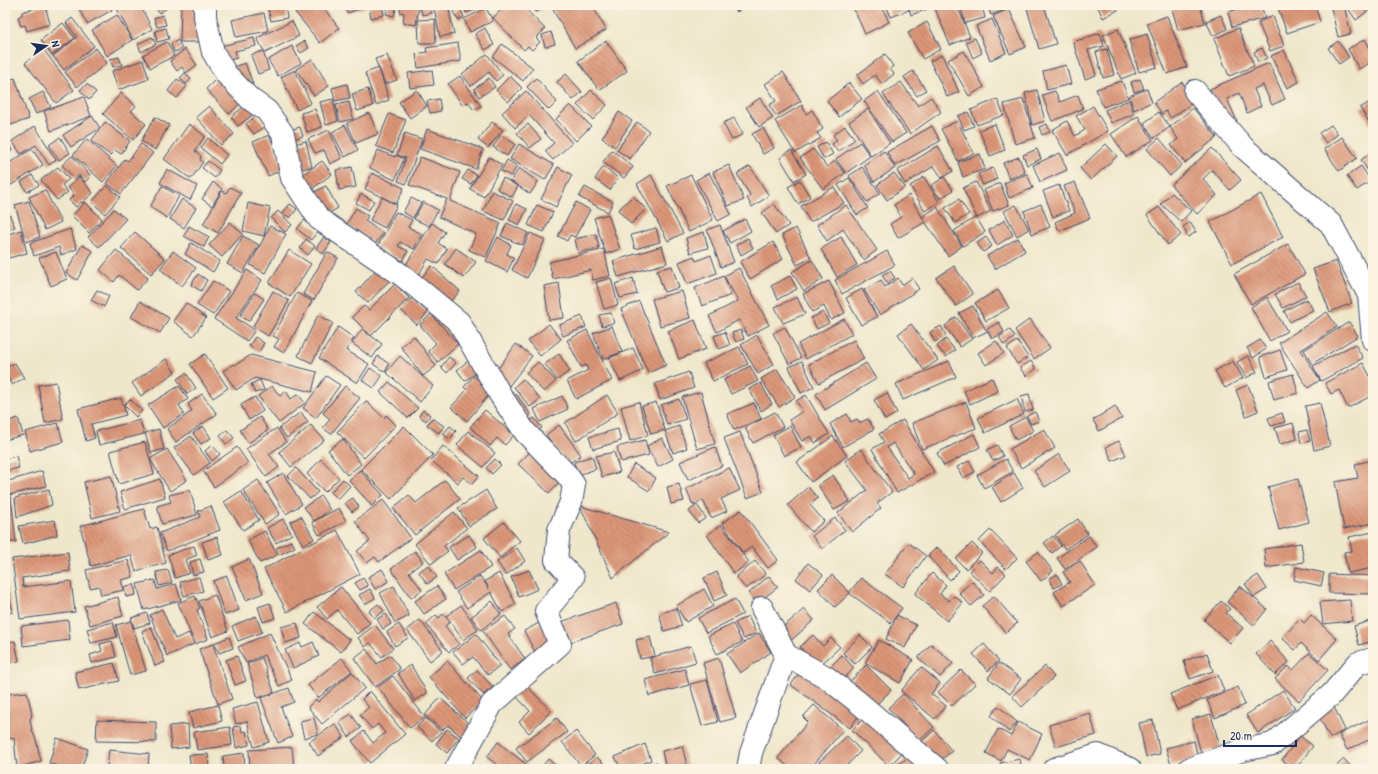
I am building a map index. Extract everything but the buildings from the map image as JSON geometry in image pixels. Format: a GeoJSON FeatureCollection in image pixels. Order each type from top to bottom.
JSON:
{"type":"FeatureCollection","features":[{"type":"Feature","properties":{"kind":"street"},"geometry":{"type":"LineString","coordinates":[[205,5],[205,17],[213,52],[226,74],[250,99],[268,111],[283,134],[292,178],[319,219],[403,276],[459,322],[501,396],[525,432],[567,475],[574,485],[571,502],[559,530],[556,560],[573,578],[546,611],[560,644],[492,704],[456,769]]}},
{"type":"Feature","properties":{"kind":"street"},"geometry":{"type":"LineString","coordinates":[[1195,91],[1242,147],[1331,224],[1369,295],[1373,340]]}},
{"type":"Feature","properties":{"kind":"street"},"geometry":{"type":"LineString","coordinates":[[762,608],[786,655],[826,677],[937,769]]}},
{"type":"Feature","properties":{"kind":"street"},"geometry":{"type":"LineString","coordinates":[[748,769],[751,753],[786,655]]}},
{"type":"Feature","properties":{"kind":"street"},"geometry":{"type":"LineString","coordinates":[[1189,769],[1243,750],[1273,744],[1332,695],[1358,663],[1373,659]]}},
{"type":"Feature","properties":{"kind":"street"},"geometry":{"type":"LineString","coordinates":[[1054,769],[1098,755],[1130,769]]}}]}
